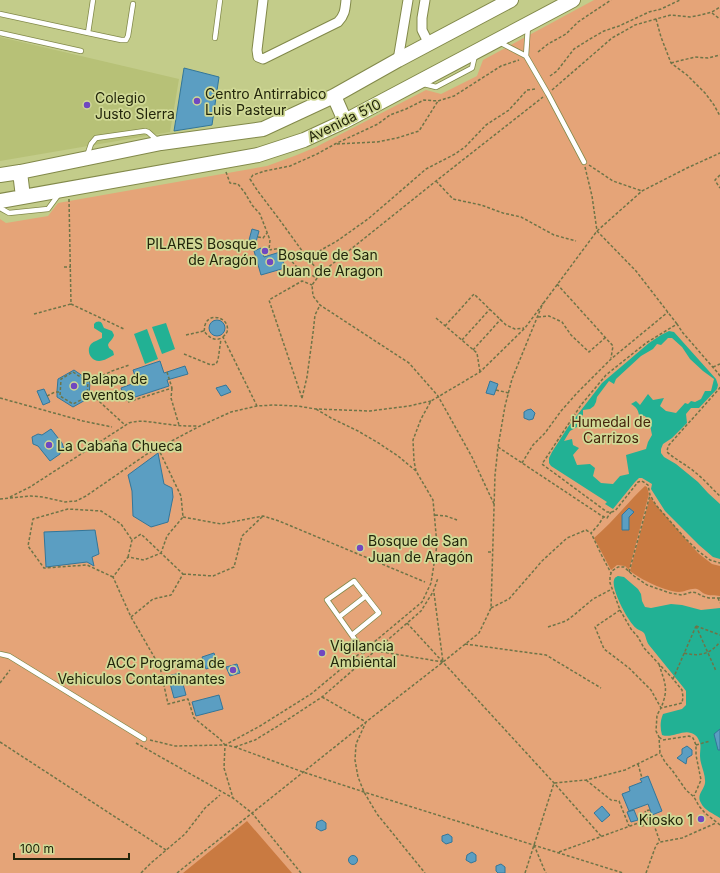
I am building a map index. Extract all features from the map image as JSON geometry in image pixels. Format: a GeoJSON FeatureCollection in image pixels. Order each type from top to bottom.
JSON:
{"type":"FeatureCollection","features":[{"type":"Feature","properties":{"kind":"main road","name":"Avenida 510"},"geometry":{"type":"LineString","coordinates":[[0,175],[87,159],[161,143],[263,128],[334,96],[511,0]]}},
{"type":"Feature","properties":{"kind":"main road","name":"Avenida 510"},"geometry":{"type":"LineString","coordinates":[[0,201],[23,197],[66,195],[258,155],[304,140],[346,121],[574,0]]}},
{"type":"Feature","properties":{"kind":"main road"},"geometry":{"type":"LineString","coordinates":[[334,96],[346,121]]}},
{"type":"Feature","properties":{"kind":"main road"},"geometry":{"type":"LineString","coordinates":[[20,172],[23,197]]}},
{"type":"Feature","properties":{"kind":"street"},"geometry":{"type":"LineString","coordinates":[[263,0],[257,50],[258,57],[262,59],[338,22],[342,18],[346,0]]}},
{"type":"Feature","properties":{"kind":"street"},"geometry":{"type":"LineString","coordinates":[[398,60],[408,0]]}},
{"type":"Feature","properties":{"kind":"street"},"geometry":{"type":"LineString","coordinates":[[425,0],[422,30],[429,44]]}},
{"type":"Feature","properties":{"kind":"lane"},"geometry":{"type":"LineString","coordinates":[[88,33],[93,0]]}},
{"type":"Feature","properties":{"kind":"lane"},"geometry":{"type":"LineString","coordinates":[[214,38],[220,0]]}},
{"type":"Feature","properties":{"kind":"lane"},"geometry":{"type":"LineString","coordinates":[[0,14],[126,40],[133,4]]}},
{"type":"Feature","properties":{"kind":"lane"},"geometry":{"type":"LineString","coordinates":[[526,56],[528,24]]}},
{"type":"Feature","properties":{"kind":"lane"},"geometry":{"type":"LineString","coordinates":[[0,32],[81,51]]}},
{"type":"Feature","properties":{"kind":"lane"},"geometry":{"type":"LineString","coordinates":[[496,41],[526,56],[584,162]]}},
{"type":"Feature","properties":{"kind":"lane"},"geometry":{"type":"LineString","coordinates":[[0,208],[8,213],[48,209],[66,195]]}},
{"type":"Feature","properties":{"kind":"lane"},"geometry":{"type":"LineString","coordinates":[[352,635],[379,614],[354,581],[327,600],[363,651]]}},
{"type":"Feature","properties":{"kind":"lane"},"geometry":{"type":"LineString","coordinates":[[339,617],[366,596]]}},
{"type":"Feature","properties":{"kind":"lane"},"geometry":{"type":"LineString","coordinates":[[0,654],[9,656],[144,739]]}},
{"type":"Feature","properties":{"kind":"path"},"geometry":{"type":"LineString","coordinates":[[538,52],[548,44],[566,34],[578,22],[611,0]]}},
{"type":"Feature","properties":{"kind":"path"},"geometry":{"type":"LineString","coordinates":[[550,76],[557,71],[574,49],[590,39],[604,31],[680,0]]}},
{"type":"Feature","properties":{"kind":"path"},"geometry":{"type":"LineString","coordinates":[[494,504],[472,457],[438,396],[409,363],[320,305],[313,296],[312,285],[316,278],[436,181],[548,94],[612,38],[635,25],[671,15],[690,17],[712,12],[720,7]]}},
{"type":"Feature","properties":{"kind":"path"},"geometry":{"type":"LineString","coordinates":[[712,12],[720,19]]}},
{"type":"Feature","properties":{"kind":"path"},"geometry":{"type":"LineString","coordinates":[[656,19],[671,63],[687,75],[705,93],[720,116]]}},
{"type":"Feature","properties":{"kind":"path"},"geometry":{"type":"LineString","coordinates":[[671,63],[720,55]]}},
{"type":"Feature","properties":{"kind":"path"},"geometry":{"type":"LineString","coordinates":[[321,274],[280,218],[257,190],[250,179],[253,175],[290,166],[378,124],[390,115],[424,100],[438,101],[454,96],[501,66],[520,59]]}},
{"type":"Feature","properties":{"kind":"path"},"geometry":{"type":"LineString","coordinates":[[312,263],[312,258],[321,250],[338,241],[368,219],[426,169],[455,154],[486,125],[509,110],[527,90],[536,89]]}},
{"type":"Feature","properties":{"kind":"path"},"geometry":{"type":"LineString","coordinates":[[335,144],[377,142],[419,131],[438,101]]}},
{"type":"Feature","properties":{"kind":"path"},"geometry":{"type":"LineString","coordinates":[[0,499],[31,496],[65,502],[76,501],[86,496],[158,448],[231,412],[257,406],[297,406],[316,409],[370,411],[410,406],[431,401],[480,372],[525,328],[597,231],[642,191],[720,153]]}},
{"type":"Feature","properties":{"kind":"path"},"geometry":{"type":"LineString","coordinates":[[584,162],[613,181],[642,191]]}},
{"type":"Feature","properties":{"kind":"path"},"geometry":{"type":"LineString","coordinates":[[584,162],[592,196],[597,231],[636,271],[683,333],[720,376]]}},
{"type":"Feature","properties":{"kind":"path"},"geometry":{"type":"LineString","coordinates":[[226,172],[230,183],[238,184],[260,214],[270,240],[269,250]]}},
{"type":"Feature","properties":{"kind":"path"},"geometry":{"type":"LineString","coordinates":[[720,175],[716,180],[720,188]]}},
{"type":"Feature","properties":{"kind":"path"},"geometry":{"type":"LineString","coordinates":[[436,181],[452,199],[481,205],[503,213],[521,217],[554,235],[576,241]]}},
{"type":"Feature","properties":{"kind":"path"},"geometry":{"type":"LineString","coordinates":[[66,195],[71,267],[71,304]]}},
{"type":"Feature","properties":{"kind":"path"},"geometry":{"type":"LineString","coordinates":[[258,237],[263,238],[267,233]]}},
{"type":"Feature","properties":{"kind":"path"},"geometry":{"type":"LineString","coordinates":[[263,253],[269,250],[282,248],[299,269],[316,278]]}},
{"type":"Feature","properties":{"kind":"path"},"geometry":{"type":"LineString","coordinates":[[64,268],[71,267]]}},
{"type":"Feature","properties":{"kind":"path"},"geometry":{"type":"LineString","coordinates":[[312,285],[302,281],[269,300],[302,398],[307,376],[315,315],[320,305]]}},
{"type":"Feature","properties":{"kind":"path"},"geometry":{"type":"LineString","coordinates":[[557,284],[613,346],[611,359]]}},
{"type":"Feature","properties":{"kind":"path"},"geometry":{"type":"LineString","coordinates":[[445,326],[474,294],[506,325],[515,329],[525,328]]}},
{"type":"Feature","properties":{"kind":"path"},"geometry":{"type":"LineString","coordinates":[[177,873],[479,633],[491,608],[495,475],[505,406],[512,379],[545,300]]}},
{"type":"Feature","properties":{"kind":"path"},"geometry":{"type":"LineString","coordinates":[[34,314],[71,304],[124,329]]}},
{"type":"Feature","properties":{"kind":"path"},"geometry":{"type":"LineString","coordinates":[[462,340],[490,309]]}},
{"type":"Feature","properties":{"kind":"path"},"geometry":{"type":"LineString","coordinates":[[522,463],[533,445],[545,433],[561,411],[577,393],[611,359],[668,312]]}},
{"type":"Feature","properties":{"kind":"path"},"geometry":{"type":"LineString","coordinates":[[538,317],[549,316],[562,322],[571,335],[589,352],[606,337]]}},
{"type":"Feature","properties":{"kind":"path"},"geometry":{"type":"LineString","coordinates":[[216,317],[223,319],[227,324],[227,331],[221,339],[214,339],[208,336],[204,331],[205,324],[209,318],[216,317]]}},
{"type":"Feature","properties":{"kind":"path"},"geometry":{"type":"LineString","coordinates":[[436,318],[477,353],[480,372]]}},
{"type":"Feature","properties":{"kind":"path"},"geometry":{"type":"LineString","coordinates":[[473,350],[501,319]]}},
{"type":"Feature","properties":{"kind":"path"},"geometry":{"type":"LineString","coordinates":[[611,512],[608,512],[542,464],[581,405],[606,375],[646,343],[677,324]]}},
{"type":"Feature","properties":{"kind":"path"},"geometry":{"type":"LineString","coordinates":[[186,335],[204,331]]}},
{"type":"Feature","properties":{"kind":"path"},"geometry":{"type":"LineString","coordinates":[[224,337],[257,406]]}},
{"type":"Feature","properties":{"kind":"path"},"geometry":{"type":"LineString","coordinates":[[184,354],[211,365],[216,364],[221,339]]}},
{"type":"Feature","properties":{"kind":"path"},"geometry":{"type":"LineString","coordinates":[[713,367],[720,364]]}},
{"type":"Feature","properties":{"kind":"path"},"geometry":{"type":"LineString","coordinates":[[88,382],[129,365]]}},
{"type":"Feature","properties":{"kind":"path"},"geometry":{"type":"LineString","coordinates":[[73,372],[88,382],[88,398],[73,404],[60,396],[60,379],[73,372]]}},
{"type":"Feature","properties":{"kind":"path"},"geometry":{"type":"LineString","coordinates":[[167,372],[172,388],[171,398],[179,426]]}},
{"type":"Feature","properties":{"kind":"path"},"geometry":{"type":"LineString","coordinates":[[720,387],[668,446],[667,452],[673,458],[696,473],[720,496]]}},
{"type":"Feature","properties":{"kind":"path"},"geometry":{"type":"LineString","coordinates":[[128,402],[172,388]]}},
{"type":"Feature","properties":{"kind":"path"},"geometry":{"type":"LineString","coordinates":[[496,390],[508,393]]}},
{"type":"Feature","properties":{"kind":"path"},"geometry":{"type":"LineString","coordinates":[[47,396],[55,392],[60,392]]}},
{"type":"Feature","properties":{"kind":"path"},"geometry":{"type":"LineString","coordinates":[[88,392],[125,425]]}},
{"type":"Feature","properties":{"kind":"path"},"geometry":{"type":"LineString","coordinates":[[0,398],[83,421],[112,427]]}},
{"type":"Feature","properties":{"kind":"path"},"geometry":{"type":"LineString","coordinates":[[225,745],[260,726],[311,694],[422,602],[431,583],[437,545],[433,500],[416,471],[413,440],[421,419],[431,401]]}},
{"type":"Feature","properties":{"kind":"path"},"geometry":{"type":"LineString","coordinates":[[316,409],[377,442],[398,456],[416,471]]}},
{"type":"Feature","properties":{"kind":"path"},"geometry":{"type":"LineString","coordinates":[[9,498],[36,483],[125,425],[136,421],[145,421],[179,426],[200,426]]}},
{"type":"Feature","properties":{"kind":"path"},"geometry":{"type":"LineString","coordinates":[[498,447],[607,518],[611,512],[615,511],[638,482],[642,481],[648,485],[650,495],[656,505],[698,552],[710,560],[720,563]]}},
{"type":"Feature","properties":{"kind":"path"},"geometry":{"type":"LineString","coordinates":[[128,557],[144,560],[161,553],[167,536],[183,517],[181,496],[158,448]]}},
{"type":"Feature","properties":{"kind":"path"},"geometry":{"type":"LineString","coordinates":[[629,572],[650,495]]}},
{"type":"Feature","properties":{"kind":"path"},"geometry":{"type":"LineString","coordinates":[[132,540],[121,524],[101,511],[68,509],[33,519],[28,546],[44,568],[87,564],[112,577],[131,617],[160,667],[168,704],[188,699],[194,718],[220,739],[225,745],[224,768],[233,798]]}},
{"type":"Feature","properties":{"kind":"path"},"geometry":{"type":"LineString","coordinates":[[435,515],[446,516],[457,520]]}},
{"type":"Feature","properties":{"kind":"path"},"geometry":{"type":"LineString","coordinates":[[183,517],[221,524],[263,516],[279,521],[426,582]]}},
{"type":"Feature","properties":{"kind":"path"},"geometry":{"type":"LineString","coordinates":[[112,577],[128,557],[132,540],[141,534],[183,574],[213,576],[234,567],[242,536],[263,516]]}},
{"type":"Feature","properties":{"kind":"path"},"geometry":{"type":"LineString","coordinates":[[591,533],[604,516]]}},
{"type":"Feature","properties":{"kind":"path"},"geometry":{"type":"LineString","coordinates":[[491,608],[509,599],[542,561],[567,538],[586,530],[591,533],[612,573]]}},
{"type":"Feature","properties":{"kind":"path"},"geometry":{"type":"LineString","coordinates":[[661,708],[682,703],[684,698],[682,690],[673,678],[644,648],[638,637],[631,629],[620,610],[610,583],[612,571],[618,567],[624,568],[647,585],[670,593],[682,595],[692,592],[709,598],[719,598],[720,603]]}},
{"type":"Feature","properties":{"kind":"path"},"geometry":{"type":"LineString","coordinates":[[131,617],[153,599],[171,595],[183,574]]}},
{"type":"Feature","properties":{"kind":"path"},"geometry":{"type":"LineString","coordinates":[[235,747],[255,740],[322,697],[421,611],[434,592],[438,578]]}},
{"type":"Feature","properties":{"kind":"path"},"geometry":{"type":"LineString","coordinates":[[548,627],[566,620],[574,615],[592,598],[612,589]]}},
{"type":"Feature","properties":{"kind":"path"},"geometry":{"type":"LineString","coordinates":[[434,592],[443,662]]}},
{"type":"Feature","properties":{"kind":"path"},"geometry":{"type":"LineString","coordinates":[[620,610],[595,627],[604,649],[629,668],[651,690],[661,708]]}},
{"type":"Feature","properties":{"kind":"path"},"geometry":{"type":"LineString","coordinates":[[407,623],[601,836]]}},
{"type":"Feature","properties":{"kind":"path"},"geometry":{"type":"LineString","coordinates":[[673,678],[696,626]]}},
{"type":"Feature","properties":{"kind":"path"},"geometry":{"type":"LineString","coordinates":[[696,626],[720,635]]}},
{"type":"Feature","properties":{"kind":"path"},"geometry":{"type":"LineString","coordinates":[[696,626],[716,671]]}},
{"type":"Feature","properties":{"kind":"path"},"geometry":{"type":"LineString","coordinates":[[684,653],[702,655],[714,649],[720,642]]}},
{"type":"Feature","properties":{"kind":"path"},"geometry":{"type":"LineString","coordinates":[[466,644],[546,654],[601,688]]}},
{"type":"Feature","properties":{"kind":"path"},"geometry":{"type":"LineString","coordinates":[[375,651],[443,662]]}},
{"type":"Feature","properties":{"kind":"path"},"geometry":{"type":"LineString","coordinates":[[659,664],[666,687],[665,699],[657,715],[656,731],[663,740],[689,736],[693,738],[698,745],[696,755],[701,780],[694,797]]}},
{"type":"Feature","properties":{"kind":"path"},"geometry":{"type":"LineString","coordinates":[[0,684],[10,670]]}},
{"type":"Feature","properties":{"kind":"path"},"geometry":{"type":"LineString","coordinates":[[322,697],[366,722]]}},
{"type":"Feature","properties":{"kind":"path"},"geometry":{"type":"LineString","coordinates":[[366,722],[356,744],[355,760],[358,777],[364,792],[378,814],[425,873]]}},
{"type":"Feature","properties":{"kind":"path"},"geometry":{"type":"LineString","coordinates":[[660,737],[660,753],[665,762],[686,790],[694,797],[699,806],[716,823],[720,825]]}},
{"type":"Feature","properties":{"kind":"path"},"geometry":{"type":"LineString","coordinates":[[144,739],[175,746],[225,745],[235,747],[303,772],[364,792],[623,873]]}},
{"type":"Feature","properties":{"kind":"path"},"geometry":{"type":"LineString","coordinates":[[698,745],[709,741]]}},
{"type":"Feature","properties":{"kind":"path"},"geometry":{"type":"LineString","coordinates":[[0,742],[166,850]]}},
{"type":"Feature","properties":{"kind":"path"},"geometry":{"type":"LineString","coordinates":[[136,743],[233,798],[252,813],[301,873]]}},
{"type":"Feature","properties":{"kind":"path"},"geometry":{"type":"LineString","coordinates":[[554,784],[586,780],[624,770],[660,753]]}},
{"type":"Feature","properties":{"kind":"path"},"geometry":{"type":"LineString","coordinates":[[638,764],[642,778]]}},
{"type":"Feature","properties":{"kind":"path"},"geometry":{"type":"LineString","coordinates":[[586,780],[612,800],[619,801],[629,826]]}},
{"type":"Feature","properties":{"kind":"path"},"geometry":{"type":"LineString","coordinates":[[525,873],[554,784]]}},
{"type":"Feature","properties":{"kind":"path"},"geometry":{"type":"LineString","coordinates":[[141,873],[185,834],[205,808],[220,795]]}},
{"type":"Feature","properties":{"kind":"path"},"geometry":{"type":"LineString","coordinates":[[650,810],[645,811],[650,823]]}},
{"type":"Feature","properties":{"kind":"path"},"geometry":{"type":"LineString","coordinates":[[558,853],[641,822],[642,826],[653,822],[660,842]]}},
{"type":"Feature","properties":{"kind":"path"},"geometry":{"type":"LineString","coordinates":[[646,873],[657,844],[660,842],[682,838],[716,823]]}},
{"type":"Feature","properties":{"kind":"path"},"geometry":{"type":"LineString","coordinates":[[534,845],[546,873]]}},
{"type":"Feature","properties":{"kind":"shaded area","name":"Colegio Justo SIerra"},"geometry":{"type":"Polygon","coordinates":[[[0,37],[179,79],[170,132],[0,161],[0,37]]]}},
{"type":"Feature","properties":{"kind":"shaded area"},"geometry":{"type":"Polygon","coordinates":[[[645,486],[647,487],[649,494],[629,570],[625,566],[617,565],[611,570],[594,538],[645,486]]]}},
{"type":"Feature","properties":{"kind":"shaded area"},"geometry":{"type":"Polygon","coordinates":[[[650,497],[698,553],[712,564],[720,566],[720,596],[707,595],[697,589],[679,592],[667,590],[641,578],[630,571],[650,497]]]}},
{"type":"Feature","properties":{"kind":"shaded area"},"geometry":{"type":"Polygon","coordinates":[[[247,821],[292,873],[183,873],[247,821]]]}},
{"type":"Feature","properties":{"kind":"green space","name":"Bosque de San Juan de Aragón"},"geometry":{"type":"Polygon","coordinates":[[[594,0],[720,0],[720,873],[0,873],[0,219],[6,223],[48,216],[58,203],[267,166],[297,155],[316,147],[426,90],[441,94],[477,76],[483,60],[594,0]]]}},
{"type":"Feature","properties":{"kind":"water"},"geometry":{"type":"Polygon","coordinates":[[[96,322],[101,322],[104,328],[112,331],[114,335],[108,345],[113,351],[114,355],[101,361],[96,361],[93,359],[89,352],[91,344],[102,338],[102,333],[94,328],[94,324],[96,322]]]}},
{"type":"Feature","properties":{"kind":"water"},"geometry":{"type":"Polygon","coordinates":[[[166,323],[175,349],[162,354],[152,327],[166,323]]]}},
{"type":"Feature","properties":{"kind":"water"},"geometry":{"type":"Polygon","coordinates":[[[147,329],[158,359],[145,364],[134,334],[147,329]]]}},
{"type":"Feature","properties":{"kind":"water"},"geometry":{"type":"Polygon","coordinates":[[[669,331],[674,332],[716,379],[718,385],[717,389],[699,408],[691,408],[686,414],[687,423],[672,438],[663,444],[661,453],[664,457],[676,464],[698,482],[720,504],[720,559],[713,557],[699,545],[665,511],[651,489],[652,484],[642,478],[639,478],[635,482],[613,509],[605,504],[607,502],[551,466],[549,463],[549,458],[552,452],[568,427],[602,383],[649,343],[669,331]],[[668,338],[661,345],[657,344],[653,349],[641,356],[616,379],[614,384],[609,381],[597,397],[594,406],[590,409],[583,410],[583,415],[577,419],[577,427],[570,431],[564,441],[572,439],[573,445],[579,448],[573,455],[577,465],[590,464],[595,468],[593,476],[601,483],[613,484],[620,476],[629,474],[626,455],[646,449],[652,435],[650,425],[645,416],[639,415],[636,408],[631,404],[636,401],[640,405],[648,394],[653,400],[664,398],[660,406],[666,411],[676,413],[685,403],[688,404],[691,401],[695,402],[701,399],[705,391],[711,391],[714,379],[690,359],[682,347],[672,338],[668,338]]]}},
{"type":"Feature","properties":{"kind":"water"},"geometry":{"type":"Polygon","coordinates":[[[618,576],[624,577],[638,589],[645,607],[651,608],[671,604],[701,610],[720,608],[720,818],[704,808],[699,797],[705,780],[700,759],[700,745],[697,737],[687,732],[670,736],[662,735],[661,719],[663,714],[682,709],[686,705],[686,691],[649,645],[644,633],[633,625],[625,613],[615,590],[614,579],[618,576]]]}},
{"type":"Feature","properties":{"kind":"building","name":"Centro Antirrabico Luis Pasteur"},"geometry":{"type":"Polygon","coordinates":[[[184,68],[219,77],[212,125],[174,131],[184,68]]]}},
{"type":"Feature","properties":{"kind":"building"},"geometry":{"type":"Polygon","coordinates":[[[252,229],[259,231],[256,242],[249,240],[252,229]]]}},
{"type":"Feature","properties":{"kind":"building","name":"Bosque de San Juan de Aragon"},"geometry":{"type":"Polygon","coordinates":[[[261,248],[264,257],[280,252],[285,268],[261,275],[254,251],[261,248]]]}},
{"type":"Feature","properties":{"kind":"building"},"geometry":{"type":"Polygon","coordinates":[[[217,320],[223,322],[225,328],[223,334],[217,336],[211,334],[209,328],[211,322],[217,320]]]}},
{"type":"Feature","properties":{"kind":"building"},"geometry":{"type":"Polygon","coordinates":[[[160,361],[164,373],[185,366],[188,374],[167,380],[169,386],[126,400],[121,388],[137,382],[133,370],[160,361]]]}},
{"type":"Feature","properties":{"kind":"building","name":"Palapa de eventos"},"geometry":{"type":"Polygon","coordinates":[[[74,370],[90,381],[89,398],[73,407],[57,397],[57,391],[58,379],[74,370]]]}},
{"type":"Feature","properties":{"kind":"building"},"geometry":{"type":"Polygon","coordinates":[[[490,381],[498,384],[494,395],[486,393],[490,381]]]}},
{"type":"Feature","properties":{"kind":"building"},"geometry":{"type":"Polygon","coordinates":[[[226,385],[231,392],[221,396],[216,388],[226,385]]]}},
{"type":"Feature","properties":{"kind":"building"},"geometry":{"type":"Polygon","coordinates":[[[44,389],[50,402],[43,405],[37,391],[44,389]]]}},
{"type":"Feature","properties":{"kind":"building"},"geometry":{"type":"Polygon","coordinates":[[[531,409],[535,413],[533,419],[529,420],[524,418],[524,412],[531,409]]]}},
{"type":"Feature","properties":{"kind":"building","name":"La Cabaña Chueca"},"geometry":{"type":"Polygon","coordinates":[[[51,429],[62,443],[64,449],[50,461],[38,446],[33,444],[32,437],[38,434],[42,435],[51,429]]]}},
{"type":"Feature","properties":{"kind":"building"},"geometry":{"type":"Polygon","coordinates":[[[158,453],[164,484],[172,488],[173,497],[168,522],[151,527],[133,516],[132,491],[128,475],[158,453]]]}},
{"type":"Feature","properties":{"kind":"building"},"geometry":{"type":"Polygon","coordinates":[[[629,508],[634,512],[629,517],[629,530],[622,530],[622,515],[629,508]]]}},
{"type":"Feature","properties":{"kind":"building"},"geometry":{"type":"Polygon","coordinates":[[[95,530],[99,554],[92,557],[94,566],[87,562],[46,567],[44,532],[95,530]]]}},
{"type":"Feature","properties":{"kind":"building"},"geometry":{"type":"Polygon","coordinates":[[[214,653],[218,665],[206,669],[202,657],[214,653]]]}},
{"type":"Feature","properties":{"kind":"building","name":"ACC Programa de Vehiculos Contaminantes"},"geometry":{"type":"Polygon","coordinates":[[[237,664],[240,673],[230,676],[226,667],[237,664]]]}},
{"type":"Feature","properties":{"kind":"building"},"geometry":{"type":"Polygon","coordinates":[[[180,673],[186,695],[174,698],[168,676],[180,673]]]}},
{"type":"Feature","properties":{"kind":"building"},"geometry":{"type":"Polygon","coordinates":[[[219,695],[223,709],[196,716],[192,702],[219,695]]]}},
{"type":"Feature","properties":{"kind":"building"},"geometry":{"type":"Polygon","coordinates":[[[720,729],[720,750],[718,750],[714,734],[720,729]]]}},
{"type":"Feature","properties":{"kind":"building"},"geometry":{"type":"Polygon","coordinates":[[[687,746],[692,750],[692,755],[687,758],[686,764],[677,758],[682,754],[682,749],[687,746]]]}},
{"type":"Feature","properties":{"kind":"building"},"geometry":{"type":"Polygon","coordinates":[[[648,776],[662,811],[652,815],[648,804],[629,811],[622,794],[630,791],[629,787],[642,782],[640,779],[648,776]]]}},
{"type":"Feature","properties":{"kind":"building"},"geometry":{"type":"Polygon","coordinates":[[[602,806],[610,815],[602,822],[594,813],[602,806]]]}},
{"type":"Feature","properties":{"kind":"building"},"geometry":{"type":"Polygon","coordinates":[[[634,810],[638,820],[631,822],[627,812],[634,810]]]}},
{"type":"Feature","properties":{"kind":"building"},"geometry":{"type":"Polygon","coordinates":[[[322,820],[326,823],[326,829],[321,831],[316,828],[317,822],[322,820]]]}},
{"type":"Feature","properties":{"kind":"building"},"geometry":{"type":"Polygon","coordinates":[[[448,834],[452,837],[452,842],[446,844],[442,841],[442,836],[448,834]]]}},
{"type":"Feature","properties":{"kind":"building"},"geometry":{"type":"Polygon","coordinates":[[[472,852],[476,855],[476,861],[471,863],[466,860],[467,855],[472,852]]]}},
{"type":"Feature","properties":{"kind":"building"},"geometry":{"type":"Polygon","coordinates":[[[353,855],[358,860],[353,865],[348,860],[353,855]]]}},
{"type":"Feature","properties":{"kind":"building"},"geometry":{"type":"Polygon","coordinates":[[[501,864],[505,867],[505,873],[498,873],[496,871],[496,866],[501,864]]]}},
{"type":"Feature","properties":{"kind":"place","name":"Centro Antirrabico Luis Pasteur"},"geometry":{"type":"Point","coordinates":[197,101]}},
{"type":"Feature","properties":{"kind":"place","name":"Colegio Justo SIerra"},"geometry":{"type":"Point","coordinates":[87,105]}},
{"type":"Feature","properties":{"kind":"place","name":"PILARES Bosque de Aragón"},"geometry":{"type":"Point","coordinates":[265,251]}},
{"type":"Feature","properties":{"kind":"place","name":"Bosque de San Juan de Aragon"},"geometry":{"type":"Point","coordinates":[270,262]}},
{"type":"Feature","properties":{"kind":"place","name":"Palapa de eventos"},"geometry":{"type":"Point","coordinates":[74,386]}},
{"type":"Feature","properties":{"kind":"place","name":"La Cabaña Chueca"},"geometry":{"type":"Point","coordinates":[49,445]}},
{"type":"Feature","properties":{"kind":"place","name":"Bosque de San Juan de Aragón"},"geometry":{"type":"Point","coordinates":[360,548]}},
{"type":"Feature","properties":{"kind":"place","name":"Vigilancia Ambiental"},"geometry":{"type":"Point","coordinates":[322,653]}},
{"type":"Feature","properties":{"kind":"place","name":"ACC Programa de Vehiculos Contaminantes"},"geometry":{"type":"Point","coordinates":[233,670]}},
{"type":"Feature","properties":{"kind":"place","name":"Kiosko 1"},"geometry":{"type":"Point","coordinates":[701,819]}},
{"type":"Feature","properties":{"kind":"park label","name":"Humedal de Carrizos"},"geometry":{"type":"Point","coordinates":[611,430]}}]}
